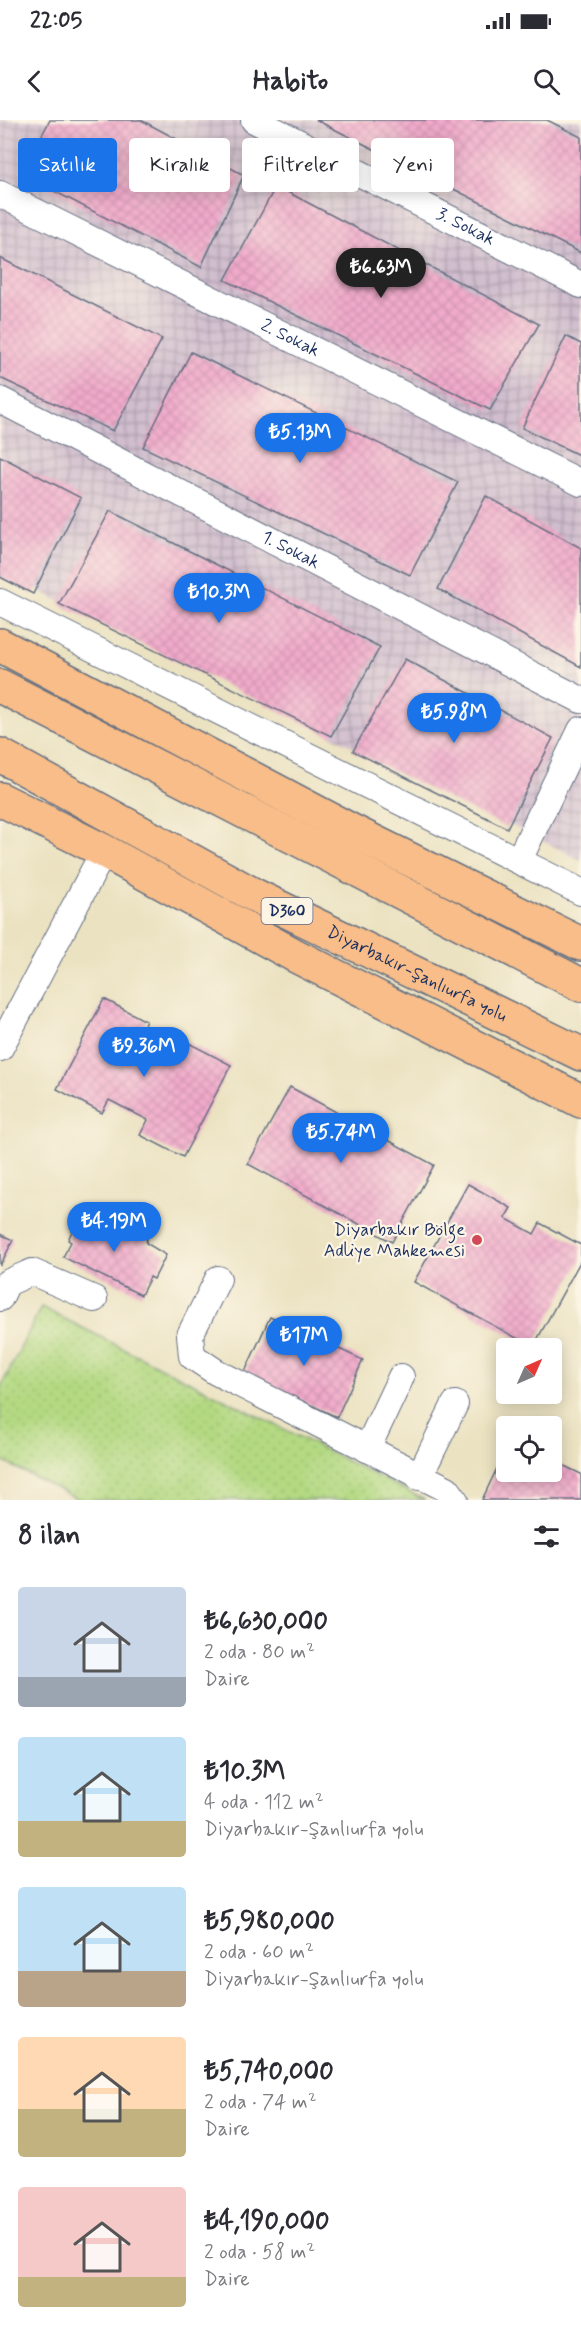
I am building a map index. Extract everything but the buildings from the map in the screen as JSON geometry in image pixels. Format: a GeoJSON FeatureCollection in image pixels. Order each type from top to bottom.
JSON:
{"type":"FeatureCollection","features":[{"type":"Feature","properties":{"kind":"highway"},"geometry":{"type":"LineString","coordinates":[[0,645],[230,764],[354,832],[581,944]]}},
{"type":"Feature","properties":{"kind":"highway"},"geometry":{"type":"LineString","coordinates":[[0,686],[581,985]]}},
{"type":"Feature","properties":{"kind":"highway"},"geometry":{"type":"LineString","coordinates":[[112,743],[218,777],[354,832]]}},
{"type":"Feature","properties":{"kind":"highway","name":"Diyarbakır-Şanlıurfa yolu"},"geometry":{"type":"LineString","coordinates":[[0,756],[254,895],[581,1057]]}},
{"type":"Feature","properties":{"kind":"highway"},"geometry":{"type":"LineString","coordinates":[[1,799],[104,851],[296,956],[581,1101]]}},
{"type":"Feature","properties":{"kind":"highway"},"geometry":{"type":"LineString","coordinates":[[379,998],[460,1021],[536,1048],[581,1057]]}},
{"type":"Feature","properties":{"kind":"street","name":"3. Sokak"},"geometry":{"type":"LineString","coordinates":[[254,120],[581,285]]}},
{"type":"Feature","properties":{"kind":"street","name":"2. Sokak"},"geometry":{"type":"LineString","coordinates":[[0,194],[581,483]]}},
{"type":"Feature","properties":{"kind":"street","name":"1. Sokak"},"geometry":{"type":"LineString","coordinates":[[0,400],[581,700]]}},
{"type":"Feature","properties":{"kind":"street"},"geometry":{"type":"LineString","coordinates":[[0,602],[362,785],[581,892]]}},
{"type":"Feature","properties":{"kind":"street"},"geometry":{"type":"LineString","coordinates":[[519,860],[581,730]]}},
{"type":"Feature","properties":{"kind":"street"},"geometry":{"type":"LineString","coordinates":[[0,1048],[104,851]]}},
{"type":"Feature","properties":{"kind":"street"},"geometry":{"type":"LineString","coordinates":[[0,1298],[7,1283],[32,1272],[94,1299]]}},
{"type":"Feature","properties":{"kind":"street"},"geometry":{"type":"LineString","coordinates":[[218,1280],[190,1335],[192,1356],[216,1372],[419,1477],[447,1489],[455,1500]]}},
{"type":"Feature","properties":{"kind":"street"},"geometry":{"type":"LineString","coordinates":[[367,1449],[401,1377]]}},
{"type":"Feature","properties":{"kind":"street"},"geometry":{"type":"LineString","coordinates":[[419,1477],[455,1404]]}},
{"type":"Feature","properties":{"kind":"shaded area"},"geometry":{"type":"Polygon","coordinates":[[[0,120],[581,120],[581,860],[0,571],[0,120]]]}},
{"type":"Feature","properties":{"kind":"green space"},"geometry":{"type":"Polygon","coordinates":[[[41,1307],[425,1500],[80,1500],[0,1460],[0,1389],[41,1307]]]}},
{"type":"Feature","properties":{"kind":"place","name":"Diyarbakır Bölge Adliye Mahkemesi"},"geometry":{"type":"Point","coordinates":[477,1240]}}]}
